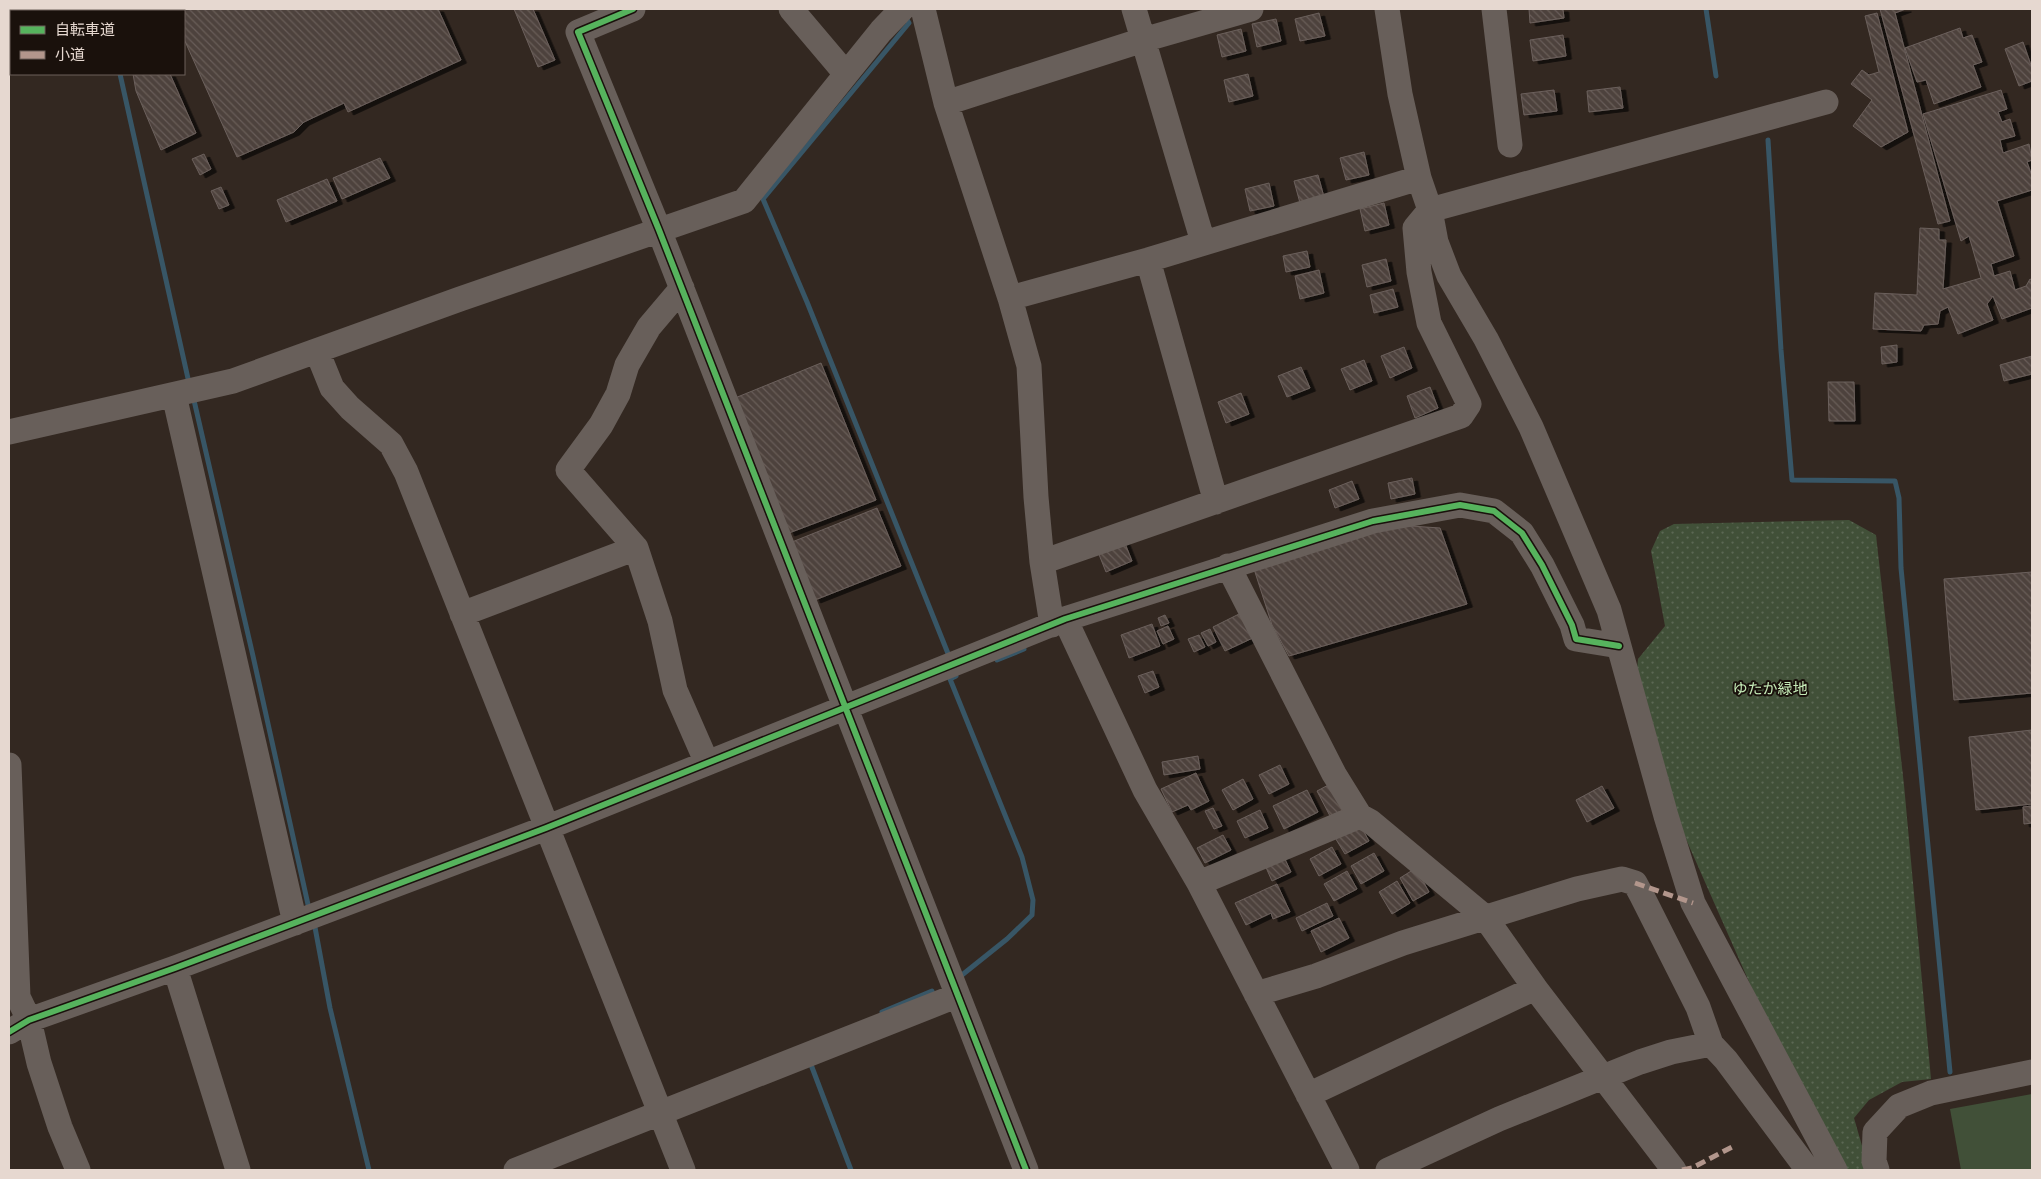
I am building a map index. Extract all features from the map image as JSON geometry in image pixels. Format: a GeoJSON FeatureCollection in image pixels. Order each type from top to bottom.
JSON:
{"type":"FeatureCollection","features":[{"type":"Feature","properties":{"kind":"street"},"geometry":{"type":"LineString","coordinates":[[633,9],[578,32],[660,230],[956,996],[1026,1170]]}},
{"type":"Feature","properties":{"kind":"street"},"geometry":{"type":"LineString","coordinates":[[791,9],[846,74]]}},
{"type":"Feature","properties":{"kind":"street"},"geometry":{"type":"LineString","coordinates":[[9,432],[232,381],[744,201],[846,74],[902,9]]}},
{"type":"Feature","properties":{"kind":"street"},"geometry":{"type":"LineString","coordinates":[[923,9],[946,103],[1010,298],[1029,366],[1042,562],[1059,622],[1145,790],[1199,883],[1347,1170]]}},
{"type":"Feature","properties":{"kind":"street"},"geometry":{"type":"LineString","coordinates":[[1134,9],[1203,242]]}},
{"type":"Feature","properties":{"kind":"street"},"geometry":{"type":"LineString","coordinates":[[946,103],[1143,40],[1251,9]]}},
{"type":"Feature","properties":{"kind":"street"},"geometry":{"type":"LineString","coordinates":[[1387,9],[1400,94],[1419,178],[1430,210],[1436,242],[1449,276],[1486,339],[1530,426],[1609,610],[1690,894],[1835,1170]]}},
{"type":"Feature","properties":{"kind":"street"},"geometry":{"type":"LineString","coordinates":[[1494,9],[1510,145]]}},
{"type":"Feature","properties":{"kind":"street"},"geometry":{"type":"LineString","coordinates":[[1042,562],[1461,416],[1469,404],[1428,322],[1419,272],[1415,228],[1430,210],[1826,102]]}},
{"type":"Feature","properties":{"kind":"street"},"geometry":{"type":"LineString","coordinates":[[1010,298],[1148,260],[1419,178]]}},
{"type":"Feature","properties":{"kind":"street"},"geometry":{"type":"LineString","coordinates":[[1148,260],[1216,502]]}},
{"type":"Feature","properties":{"kind":"street"},"geometry":{"type":"LineString","coordinates":[[682,288],[649,327],[627,364],[618,394],[601,425],[568,470],[636,548],[660,620],[675,690],[707,764]]}},
{"type":"Feature","properties":{"kind":"street"},"geometry":{"type":"LineString","coordinates":[[317,351],[332,388],[350,408],[391,444],[406,472],[683,1170]]}},
{"type":"Feature","properties":{"kind":"street"},"geometry":{"type":"LineString","coordinates":[[185,392],[306,919]]}},
{"type":"Feature","properties":{"kind":"street"},"geometry":{"type":"LineString","coordinates":[[19,1026],[546,828],[1059,622],[1231,572],[1334,533],[1408,513],[1460,505],[1494,511],[1522,534],[1542,565],[1572,625],[1576,639],[1618,646]]}},
{"type":"Feature","properties":{"kind":"street"},"geometry":{"type":"LineString","coordinates":[[462,614],[636,548]]}},
{"type":"Feature","properties":{"kind":"street"},"geometry":{"type":"LineString","coordinates":[[1231,572],[1334,774],[1360,816],[1490,916],[1535,988],[1674,1170]]}},
{"type":"Feature","properties":{"kind":"street"},"geometry":{"type":"LineString","coordinates":[[9,766],[10,847],[19,1026],[42,1072],[60,1127],[78,1170]]}},
{"type":"Feature","properties":{"kind":"street"},"geometry":{"type":"LineString","coordinates":[[1199,883],[1360,816]]}},
{"type":"Feature","properties":{"kind":"street"},"geometry":{"type":"LineString","coordinates":[[1256,994],[1316,976],[1358,958],[1599,883],[1622,879],[1635,883],[1677,963],[1698,1008],[1711,1044],[1726,1060],[1808,1170]]}},
{"type":"Feature","properties":{"kind":"street"},"geometry":{"type":"LineString","coordinates":[[175,968],[238,1170]]}},
{"type":"Feature","properties":{"kind":"street"},"geometry":{"type":"LineString","coordinates":[[1308,1095],[1535,988]]}},
{"type":"Feature","properties":{"kind":"street"},"geometry":{"type":"LineString","coordinates":[[516,1170],[956,996]]}},
{"type":"Feature","properties":{"kind":"street"},"geometry":{"type":"LineString","coordinates":[[1388,1170],[1499,1119],[1671,1052],[1711,1044]]}},
{"type":"Feature","properties":{"kind":"street"},"geometry":{"type":"LineString","coordinates":[[1877,1170],[1874,1161],[1875,1132],[1899,1106],[1931,1094],[2032,1072]]}},
{"type":"Feature","properties":{"kind":"green space","name":"ゆたか緑地"},"geometry":{"type":"Polygon","coordinates":[[[1849,520],[1876,535],[1904,785],[1931,1079],[1902,1082],[1869,1100],[1854,1118],[1869,1170],[1847,1170],[1754,993],[1682,830],[1637,670],[1638,659],[1665,626],[1651,551],[1660,531],[1674,524],[1849,520]]]}},
{"type":"Feature","properties":{"kind":"green space"},"geometry":{"type":"Polygon","coordinates":[[[2032,1094],[2032,1170],[1961,1170],[1950,1109],[2032,1094]]]}},
{"type":"Feature","properties":{"kind":"building"},"geometry":{"type":"Polygon","coordinates":[[[438,9],[461,60],[348,112],[344,103],[304,122],[294,132],[237,157],[185,41],[185,10],[170,10],[438,9]]]}},
{"type":"Feature","properties":{"kind":"building"},"geometry":{"type":"Polygon","coordinates":[[[514,9],[533,9],[555,60],[538,67],[514,9]]]}},
{"type":"Feature","properties":{"kind":"building"},"geometry":{"type":"Polygon","coordinates":[[[1529,9],[1563,9],[1564,18],[1530,23],[1529,9]]]}},
{"type":"Feature","properties":{"kind":"building"},"geometry":{"type":"Polygon","coordinates":[[[1880,9],[1906,9],[1895,13],[1950,221],[1938,224],[1880,9]]]}},
{"type":"Feature","properties":{"kind":"building"},"geometry":{"type":"Polygon","coordinates":[[[1319,13],[1325,36],[1300,41],[1295,19],[1319,13]]]}},
{"type":"Feature","properties":{"kind":"building"},"geometry":{"type":"Polygon","coordinates":[[[1877,13],[1908,132],[1881,147],[1853,126],[1872,100],[1851,84],[1862,70],[1869,75],[1879,72],[1865,16],[1877,13]]]}},
{"type":"Feature","properties":{"kind":"building"},"geometry":{"type":"Polygon","coordinates":[[[1276,19],[1281,41],[1257,47],[1252,24],[1276,19]]]}},
{"type":"Feature","properties":{"kind":"building"},"geometry":{"type":"Polygon","coordinates":[[[1960,28],[1963,38],[1972,35],[1982,62],[1973,65],[1981,87],[1934,104],[1926,80],[1917,82],[1905,48],[1960,28]]]}},
{"type":"Feature","properties":{"kind":"building"},"geometry":{"type":"Polygon","coordinates":[[[1241,29],[1246,51],[1222,57],[1217,35],[1241,29]]]}},
{"type":"Feature","properties":{"kind":"building"},"geometry":{"type":"Polygon","coordinates":[[[1563,35],[1566,56],[1533,61],[1530,40],[1563,35]]]}},
{"type":"Feature","properties":{"kind":"building"},"geometry":{"type":"Polygon","coordinates":[[[2023,42],[2032,68],[2032,81],[2019,86],[2005,49],[2023,42]]]}},
{"type":"Feature","properties":{"kind":"building"},"geometry":{"type":"Polygon","coordinates":[[[1248,74],[1253,96],[1229,102],[1224,80],[1248,74]]]}},
{"type":"Feature","properties":{"kind":"building"},"geometry":{"type":"Polygon","coordinates":[[[133,75],[170,75],[196,133],[161,150],[136,91],[133,75]]]}},
{"type":"Feature","properties":{"kind":"building"},"geometry":{"type":"Polygon","coordinates":[[[1620,87],[1623,108],[1589,112],[1587,91],[1620,87]]]}},
{"type":"Feature","properties":{"kind":"building"},"geometry":{"type":"Polygon","coordinates":[[[1554,90],[1557,111],[1524,115],[1521,94],[1554,90]]]}},
{"type":"Feature","properties":{"kind":"building"},"geometry":{"type":"Polygon","coordinates":[[[2001,90],[2007,109],[1998,112],[2002,122],[2010,119],[2015,136],[2000,140],[2003,153],[2029,144],[2032,160],[2027,162],[2032,176],[2032,190],[1997,201],[2014,256],[1991,264],[1994,276],[2010,271],[2015,290],[2026,286],[2030,279],[2032,280],[2032,308],[2002,319],[1993,296],[1987,304],[1993,320],[1958,334],[1948,307],[1940,311],[1938,324],[1924,325],[1921,331],[1873,329],[1875,293],[1917,295],[1920,228],[1939,229],[1939,240],[1946,240],[1943,289],[1981,278],[1969,236],[1961,241],[1923,114],[2001,90]]]}},
{"type":"Feature","properties":{"kind":"building"},"geometry":{"type":"Polygon","coordinates":[[[1364,152],[1369,175],[1346,180],[1340,158],[1364,152]]]}},
{"type":"Feature","properties":{"kind":"building"},"geometry":{"type":"Polygon","coordinates":[[[204,154],[211,169],[200,175],[192,159],[204,154]]]}},
{"type":"Feature","properties":{"kind":"building"},"geometry":{"type":"Polygon","coordinates":[[[380,158],[390,178],[342,199],[333,178],[380,158]]]}},
{"type":"Feature","properties":{"kind":"building"},"geometry":{"type":"Polygon","coordinates":[[[1318,175],[1324,197],[1300,203],[1294,181],[1318,175]]]}},
{"type":"Feature","properties":{"kind":"building"},"geometry":{"type":"Polygon","coordinates":[[[327,179],[337,201],[286,222],[277,200],[327,179]]]}},
{"type":"Feature","properties":{"kind":"building"},"geometry":{"type":"Polygon","coordinates":[[[1269,183],[1274,206],[1250,211],[1245,189],[1269,183]]]}},
{"type":"Feature","properties":{"kind":"building"},"geometry":{"type":"Polygon","coordinates":[[[221,187],[229,205],[219,209],[211,191],[221,187]]]}},
{"type":"Feature","properties":{"kind":"building"},"geometry":{"type":"Polygon","coordinates":[[[1384,203],[1389,225],[1365,231],[1360,209],[1384,203]]]}},
{"type":"Feature","properties":{"kind":"building"},"geometry":{"type":"Polygon","coordinates":[[[1307,251],[1310,267],[1286,272],[1283,256],[1307,251]]]}},
{"type":"Feature","properties":{"kind":"building"},"geometry":{"type":"Polygon","coordinates":[[[1386,259],[1391,281],[1367,287],[1362,265],[1386,259]]]}},
{"type":"Feature","properties":{"kind":"building"},"geometry":{"type":"Polygon","coordinates":[[[1319,270],[1324,293],[1300,299],[1295,276],[1319,270]]]}},
{"type":"Feature","properties":{"kind":"building"},"geometry":{"type":"Polygon","coordinates":[[[1393,289],[1398,307],[1374,313],[1370,295],[1393,289]]]}},
{"type":"Feature","properties":{"kind":"building"},"geometry":{"type":"Polygon","coordinates":[[[1897,345],[1897,362],[1882,364],[1881,347],[1897,345]]]}},
{"type":"Feature","properties":{"kind":"building"},"geometry":{"type":"Polygon","coordinates":[[[1404,347],[1412,368],[1390,378],[1381,356],[1404,347]]]}},
{"type":"Feature","properties":{"kind":"building"},"geometry":{"type":"Polygon","coordinates":[[[2032,356],[2032,374],[2004,381],[2000,365],[2032,356]]]}},
{"type":"Feature","properties":{"kind":"building"},"geometry":{"type":"Polygon","coordinates":[[[1364,360],[1372,381],[1350,390],[1341,369],[1364,360]]]}},
{"type":"Feature","properties":{"kind":"building"},"geometry":{"type":"Polygon","coordinates":[[[821,363],[876,500],[789,533],[735,398],[821,363]]]}},
{"type":"Feature","properties":{"kind":"building"},"geometry":{"type":"Polygon","coordinates":[[[1301,367],[1310,388],[1287,397],[1278,376],[1301,367]]]}},
{"type":"Feature","properties":{"kind":"building"},"geometry":{"type":"Polygon","coordinates":[[[1828,382],[1854,382],[1855,421],[1829,421],[1828,382]]]}},
{"type":"Feature","properties":{"kind":"building"},"geometry":{"type":"Polygon","coordinates":[[[1430,387],[1438,408],[1415,418],[1407,396],[1430,387]]]}},
{"type":"Feature","properties":{"kind":"building"},"geometry":{"type":"Polygon","coordinates":[[[1241,393],[1249,414],[1226,423],[1218,402],[1241,393]]]}},
{"type":"Feature","properties":{"kind":"building"},"geometry":{"type":"Polygon","coordinates":[[[1412,478],[1415,494],[1391,499],[1388,483],[1412,478]]]}},
{"type":"Feature","properties":{"kind":"building"},"geometry":{"type":"Polygon","coordinates":[[[1352,481],[1359,499],[1335,508],[1329,490],[1352,481]]]}},
{"type":"Feature","properties":{"kind":"building"},"geometry":{"type":"Polygon","coordinates":[[[877,508],[901,566],[815,600],[792,542],[877,508]]]}},
{"type":"Feature","properties":{"kind":"building"},"geometry":{"type":"Polygon","coordinates":[[[1411,526],[1440,528],[1467,604],[1289,656],[1272,625],[1254,569],[1380,530],[1411,526]]]}},
{"type":"Feature","properties":{"kind":"building"},"geometry":{"type":"Polygon","coordinates":[[[1124,541],[1132,561],[1106,572],[1098,552],[1124,541]]]}},
{"type":"Feature","properties":{"kind":"building"},"geometry":{"type":"Polygon","coordinates":[[[2032,572],[2032,693],[1954,700],[1944,579],[2032,572]]]}},
{"type":"Feature","properties":{"kind":"building"},"geometry":{"type":"Polygon","coordinates":[[[1241,613],[1257,636],[1225,651],[1213,627],[1241,613]]]}},
{"type":"Feature","properties":{"kind":"building"},"geometry":{"type":"Polygon","coordinates":[[[1165,615],[1169,623],[1161,626],[1158,618],[1165,615]]]}},
{"type":"Feature","properties":{"kind":"building"},"geometry":{"type":"Polygon","coordinates":[[[1152,624],[1160,646],[1129,658],[1121,635],[1152,624]]]}},
{"type":"Feature","properties":{"kind":"building"},"geometry":{"type":"Polygon","coordinates":[[[1168,626],[1174,639],[1163,644],[1157,631],[1168,626]]]}},
{"type":"Feature","properties":{"kind":"building"},"geometry":{"type":"Polygon","coordinates":[[[1210,629],[1216,642],[1208,646],[1201,633],[1210,629]]]}},
{"type":"Feature","properties":{"kind":"building"},"geometry":{"type":"Polygon","coordinates":[[[1199,635],[1205,647],[1194,652],[1188,639],[1199,635]]]}},
{"type":"Feature","properties":{"kind":"building"},"geometry":{"type":"Polygon","coordinates":[[[1153,671],[1159,687],[1145,693],[1138,676],[1153,671]]]}},
{"type":"Feature","properties":{"kind":"building"},"geometry":{"type":"Polygon","coordinates":[[[2032,730],[2032,804],[1976,810],[1969,737],[2032,730]]]}},
{"type":"Feature","properties":{"kind":"building"},"geometry":{"type":"Polygon","coordinates":[[[1198,756],[1200,769],[1164,775],[1162,762],[1198,756]]]}},
{"type":"Feature","properties":{"kind":"building"},"geometry":{"type":"Polygon","coordinates":[[[1280,765],[1289,784],[1269,794],[1259,775],[1280,765]]]}},
{"type":"Feature","properties":{"kind":"building"},"geometry":{"type":"Polygon","coordinates":[[[1196,773],[1209,801],[1191,810],[1188,805],[1172,812],[1161,789],[1196,773]]]}},
{"type":"Feature","properties":{"kind":"building"},"geometry":{"type":"Polygon","coordinates":[[[1243,779],[1253,799],[1233,810],[1222,790],[1243,779]]]}},
{"type":"Feature","properties":{"kind":"building"},"geometry":{"type":"Polygon","coordinates":[[[1334,782],[1347,808],[1330,816],[1317,791],[1334,782]]]}},
{"type":"Feature","properties":{"kind":"building"},"geometry":{"type":"Polygon","coordinates":[[[1602,786],[1614,808],[1587,822],[1576,800],[1602,786]]]}},
{"type":"Feature","properties":{"kind":"building"},"geometry":{"type":"Polygon","coordinates":[[[1307,790],[1318,812],[1284,829],[1273,806],[1307,790]]]}},
{"type":"Feature","properties":{"kind":"building"},"geometry":{"type":"Polygon","coordinates":[[[2032,806],[2032,823],[2024,824],[2023,807],[2032,806]]]}},
{"type":"Feature","properties":{"kind":"building"},"geometry":{"type":"Polygon","coordinates":[[[1213,808],[1222,826],[1214,829],[1205,811],[1213,808]]]}},
{"type":"Feature","properties":{"kind":"building"},"geometry":{"type":"Polygon","coordinates":[[[1260,810],[1268,828],[1245,838],[1237,821],[1260,810]]]}},
{"type":"Feature","properties":{"kind":"building"},"geometry":{"type":"Polygon","coordinates":[[[1359,823],[1369,841],[1345,854],[1334,836],[1359,823]]]}},
{"type":"Feature","properties":{"kind":"building"},"geometry":{"type":"Polygon","coordinates":[[[1223,835],[1231,850],[1205,863],[1197,848],[1223,835]]]}},
{"type":"Feature","properties":{"kind":"building"},"geometry":{"type":"Polygon","coordinates":[[[1332,847],[1341,864],[1319,876],[1310,859],[1332,847]]]}},
{"type":"Feature","properties":{"kind":"building"},"geometry":{"type":"Polygon","coordinates":[[[1374,853],[1384,871],[1361,884],[1351,866],[1374,853]]]}},
{"type":"Feature","properties":{"kind":"building"},"geometry":{"type":"Polygon","coordinates":[[[1283,855],[1291,872],[1272,881],[1264,863],[1283,855]]]}},
{"type":"Feature","properties":{"kind":"building"},"geometry":{"type":"Polygon","coordinates":[[[1416,868],[1429,892],[1413,901],[1400,878],[1416,868]]]}},
{"type":"Feature","properties":{"kind":"building"},"geometry":{"type":"Polygon","coordinates":[[[1347,871],[1357,889],[1334,901],[1324,884],[1347,871]]]}},
{"type":"Feature","properties":{"kind":"building"},"geometry":{"type":"Polygon","coordinates":[[[1397,881],[1410,903],[1392,914],[1379,892],[1397,881]]]}},
{"type":"Feature","properties":{"kind":"building"},"geometry":{"type":"Polygon","coordinates":[[[1277,884],[1290,912],[1273,919],[1271,913],[1246,925],[1235,903],[1277,884]]]}},
{"type":"Feature","properties":{"kind":"building"},"geometry":{"type":"Polygon","coordinates":[[[1327,903],[1333,916],[1302,931],[1296,918],[1327,903]]]}},
{"type":"Feature","properties":{"kind":"building"},"geometry":{"type":"Polygon","coordinates":[[[1339,918],[1349,938],[1321,952],[1311,931],[1339,918]]]}},
{"type":"Feature","properties":{"kind":"waterway"},"geometry":{"type":"LineString","coordinates":[[1706,9],[1716,76]]}},
{"type":"Feature","properties":{"kind":"waterway"},"geometry":{"type":"LineString","coordinates":[[906,18],[909,23],[763,199],[807,302],[949,656]]}},
{"type":"Feature","properties":{"kind":"waterway"},"geometry":{"type":"LineString","coordinates":[[120,75],[189,383]]}},
{"type":"Feature","properties":{"kind":"waterway"},"geometry":{"type":"LineString","coordinates":[[1768,140],[1781,350],[1792,480],[1895,481],[1899,498],[1901,568],[1950,1072]]}},
{"type":"Feature","properties":{"kind":"waterway"},"geometry":{"type":"LineString","coordinates":[[193,396],[309,909]]}},
{"type":"Feature","properties":{"kind":"waterway"},"geometry":{"type":"LineString","coordinates":[[997,660],[1024,649]]}},
{"type":"Feature","properties":{"kind":"waterway"},"geometry":{"type":"LineString","coordinates":[[956,676],[950,679],[1022,857],[1033,900],[1032,915],[1007,939],[962,975]]}},
{"type":"Feature","properties":{"kind":"waterway"},"geometry":{"type":"LineString","coordinates":[[314,922],[330,1008],[369,1170]]}},
{"type":"Feature","properties":{"kind":"waterway"},"geometry":{"type":"LineString","coordinates":[[882,1012],[932,991]]}},
{"type":"Feature","properties":{"kind":"waterway"},"geometry":{"type":"LineString","coordinates":[[810,1062],[851,1170]]}},
{"type":"Feature","properties":{"kind":"marked path"},"geometry":{"type":"LineString","coordinates":[[1635,883],[1693,903]]}},
{"type":"Feature","properties":{"kind":"marked path"},"geometry":{"type":"LineString","coordinates":[[1682,1170],[1692,1168],[1732,1147]]}},
{"type":"Feature","properties":{"kind":"cycle path"},"geometry":{"type":"LineString","coordinates":[[633,9],[578,32],[659,230],[1026,1170]]}},
{"type":"Feature","properties":{"kind":"cycle path"},"geometry":{"type":"LineString","coordinates":[[9,1032],[29,1020],[175,968],[546,828],[1065,619],[1373,521],[1460,505],[1494,511],[1522,533],[1542,565],[1572,625],[1576,639],[1619,646]]}}]}
